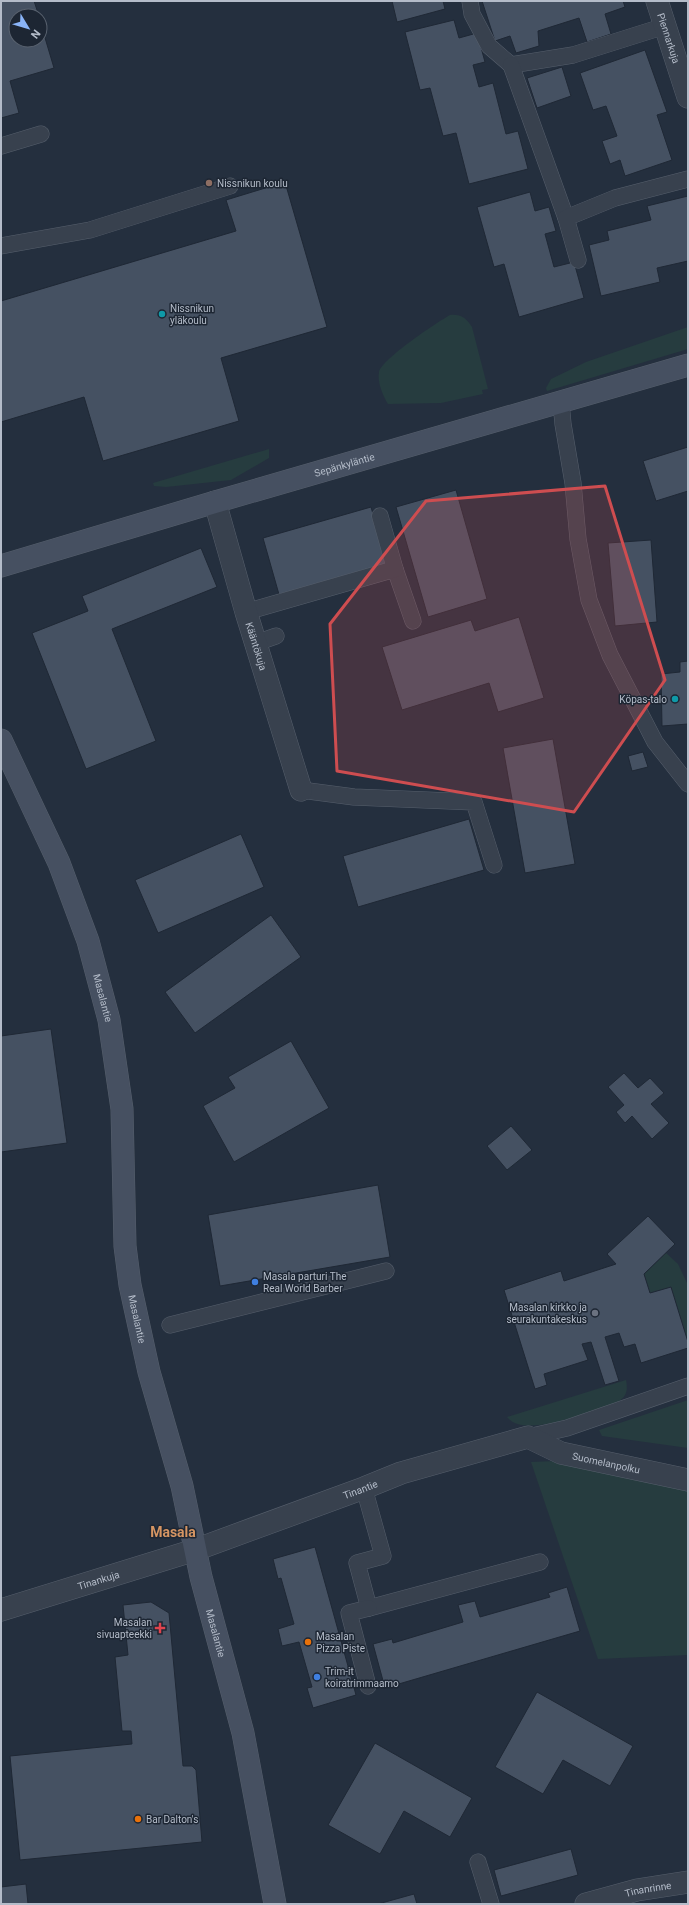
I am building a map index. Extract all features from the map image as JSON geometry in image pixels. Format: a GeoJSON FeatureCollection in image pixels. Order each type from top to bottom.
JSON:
{"type":"FeatureCollection","features":[{"type":"Feature","properties":{"kind":"street","name":"Piennarkuja"},"geometry":{"type":"LineString","coordinates":[[657,1],[688,97]]}},
{"type":"Feature","properties":{"kind":"street","name":"Sepänkyläntie"},"geometry":{"type":"LineString","coordinates":[[1,566],[215,502],[688,365]]}},
{"type":"Feature","properties":{"kind":"street","name":"Kääntökuja"},"geometry":{"type":"LineString","coordinates":[[215,502],[246,612],[301,790]]}},
{"type":"Feature","properties":{"kind":"street","name":"Masalantie"},"geometry":{"type":"LineString","coordinates":[[1,740],[59,863],[88,941],[109,1020],[122,1109],[125,1246],[130,1285],[149,1372],[182,1486],[201,1577],[243,1733],[275,1904]]}},
{"type":"Feature","properties":{"kind":"street","name":"Tinantie"},"geometry":{"type":"LineString","coordinates":[[195,1550],[401,1473],[528,1437]]}},
{"type":"Feature","properties":{"kind":"street","name":"Suomelanpolku"},"geometry":{"type":"LineString","coordinates":[[528,1437],[561,1453],[688,1480]]}},
{"type":"Feature","properties":{"kind":"street","name":"Tinankuja"},"geometry":{"type":"LineString","coordinates":[[1,1610],[195,1550]]}},
{"type":"Feature","properties":{"kind":"street","name":"Tinanrinne"},"geometry":{"type":"LineString","coordinates":[[586,1904],[637,1890],[688,1882]]}},
{"type":"Feature","properties":{"kind":"lane"},"geometry":{"type":"LineString","coordinates":[[470,1],[472,14],[489,46],[511,65],[566,218],[578,260]]}},
{"type":"Feature","properties":{"kind":"lane"},"geometry":{"type":"LineString","coordinates":[[511,65],[573,55],[665,26]]}},
{"type":"Feature","properties":{"kind":"lane"},"geometry":{"type":"LineString","coordinates":[[1,146],[41,134]]}},
{"type":"Feature","properties":{"kind":"lane"},"geometry":{"type":"LineString","coordinates":[[566,218],[616,198],[688,179]]}},
{"type":"Feature","properties":{"kind":"lane"},"geometry":{"type":"LineString","coordinates":[[1,246],[90,230],[230,186]]}},
{"type":"Feature","properties":{"kind":"lane"},"geometry":{"type":"LineString","coordinates":[[561,402],[563,424],[573,483],[578,539],[589,600],[610,655],[655,742],[688,784]]}},
{"type":"Feature","properties":{"kind":"lane"},"geometry":{"type":"LineString","coordinates":[[380,516],[395,569],[413,621]]}},
{"type":"Feature","properties":{"kind":"lane"},"geometry":{"type":"LineString","coordinates":[[246,612],[395,569]]}},
{"type":"Feature","properties":{"kind":"lane"},"geometry":{"type":"LineString","coordinates":[[256,643],[276,636]]}},
{"type":"Feature","properties":{"kind":"lane"},"geometry":{"type":"LineString","coordinates":[[301,790],[354,797],[474,802],[494,865]]}},
{"type":"Feature","properties":{"kind":"lane"},"geometry":{"type":"LineString","coordinates":[[170,1325],[386,1271]]}},
{"type":"Feature","properties":{"kind":"lane"},"geometry":{"type":"LineString","coordinates":[[528,1437],[567,1428],[688,1386]]}},
{"type":"Feature","properties":{"kind":"lane"},"geometry":{"type":"LineString","coordinates":[[364,1488],[383,1556],[357,1563],[369,1608]]}},
{"type":"Feature","properties":{"kind":"lane"},"geometry":{"type":"LineString","coordinates":[[368,1686],[349,1614],[540,1562]]}},
{"type":"Feature","properties":{"kind":"lane"},"geometry":{"type":"LineString","coordinates":[[478,1862],[491,1904]]}},
{"type":"Feature","properties":{"kind":"highlighted area"},"geometry":{"type":"Polygon","coordinates":[[[605,486],[665,680],[574,812],[337,771],[330,624],[426,501],[605,486]]]}},
{"type":"Feature","properties":{"kind":"green space"},"geometry":{"type":"Polygon","coordinates":[[[450,315],[463,317],[472,327],[488,389],[482,390],[483,394],[441,403],[388,404],[382,393],[379,380],[379,372],[382,366],[399,350],[433,325],[450,315]]]}},
{"type":"Feature","properties":{"kind":"green space"},"geometry":{"type":"Polygon","coordinates":[[[688,327],[688,349],[547,391],[546,388],[551,379],[586,362],[688,327]]]}},
{"type":"Feature","properties":{"kind":"green space"},"geometry":{"type":"Polygon","coordinates":[[[269,449],[269,458],[231,480],[166,487],[154,486],[153,483],[269,449]]]}},
{"type":"Feature","properties":{"kind":"green space"},"geometry":{"type":"Polygon","coordinates":[[[666,1253],[678,1264],[688,1285],[688,1342],[671,1287],[650,1293],[644,1274],[666,1253]]]}},
{"type":"Feature","properties":{"kind":"green space"},"geometry":{"type":"Polygon","coordinates":[[[626,1380],[626,1392],[618,1402],[577,1416],[544,1424],[529,1425],[516,1423],[507,1417],[626,1380]]]}},
{"type":"Feature","properties":{"kind":"green space"},"geometry":{"type":"Polygon","coordinates":[[[688,1400],[688,1448],[602,1436],[599,1430],[688,1400]]]}},
{"type":"Feature","properties":{"kind":"green space"},"geometry":{"type":"Polygon","coordinates":[[[555,1461],[688,1488],[688,1655],[598,1659],[531,1462],[555,1461]]]}},
{"type":"Feature","properties":{"kind":"building"},"geometry":{"type":"Polygon","coordinates":[[[1,1],[34,1],[36,8],[8,8],[8,48],[48,48],[54,68],[10,81],[19,113],[1,118],[1,1]]]}},
{"type":"Feature","properties":{"kind":"building"},"geometry":{"type":"Polygon","coordinates":[[[392,1],[443,1],[445,9],[397,22],[392,1]]]}},
{"type":"Feature","properties":{"kind":"building"},"geometry":{"type":"Polygon","coordinates":[[[482,1],[623,1],[625,7],[605,14],[611,34],[587,42],[579,18],[538,31],[539,46],[516,53],[510,36],[495,41],[482,1]]]}},
{"type":"Feature","properties":{"kind":"building"},"geometry":{"type":"Polygon","coordinates":[[[454,20],[459,38],[477,33],[485,62],[473,65],[479,87],[493,83],[506,134],[518,131],[528,169],[469,184],[456,133],[443,136],[430,88],[420,90],[405,32],[454,20]]]}},
{"type":"Feature","properties":{"kind":"building"},"geometry":{"type":"Polygon","coordinates":[[[645,50],[667,112],[657,115],[672,160],[625,176],[620,160],[610,164],[602,141],[617,136],[606,106],[593,110],[580,73],[645,50]]]}},
{"type":"Feature","properties":{"kind":"building"},"geometry":{"type":"Polygon","coordinates":[[[562,67],[571,96],[537,108],[527,78],[562,67]]]}},
{"type":"Feature","properties":{"kind":"building","name":"Nissnikun yläkoulu"},"geometry":{"type":"Polygon","coordinates":[[[285,182],[327,327],[221,358],[239,421],[103,461],[84,397],[1,422],[1,301],[236,231],[226,200],[285,182]]]}},
{"type":"Feature","properties":{"kind":"building"},"geometry":{"type":"Polygon","coordinates":[[[530,192],[535,211],[549,207],[556,231],[545,234],[554,267],[574,262],[584,298],[519,317],[504,264],[494,267],[477,207],[530,192]]]}},
{"type":"Feature","properties":{"kind":"building"},"geometry":{"type":"Polygon","coordinates":[[[688,196],[688,261],[657,268],[660,282],[601,296],[589,245],[609,240],[607,231],[651,220],[647,206],[688,196]]]}},
{"type":"Feature","properties":{"kind":"building"},"geometry":{"type":"Polygon","coordinates":[[[688,447],[688,491],[656,501],[643,461],[688,447]]]}},
{"type":"Feature","properties":{"kind":"building"},"geometry":{"type":"Polygon","coordinates":[[[456,490],[487,599],[428,617],[396,507],[456,490]]]}},
{"type":"Feature","properties":{"kind":"building"},"geometry":{"type":"Polygon","coordinates":[[[371,507],[388,567],[280,598],[263,538],[371,507]]]}},
{"type":"Feature","properties":{"kind":"building"},"geometry":{"type":"Polygon","coordinates":[[[651,540],[657,622],[615,626],[608,543],[651,540]]]}},
{"type":"Feature","properties":{"kind":"building"},"geometry":{"type":"Polygon","coordinates":[[[201,548],[217,587],[112,629],[156,741],[86,769],[32,633],[88,611],[82,596],[201,548]]]}},
{"type":"Feature","properties":{"kind":"building"},"geometry":{"type":"Polygon","coordinates":[[[519,617],[544,698],[498,712],[489,683],[402,710],[382,647],[471,620],[475,631],[519,617]]]}},
{"type":"Feature","properties":{"kind":"building","name":"Köpas-talo"},"geometry":{"type":"Polygon","coordinates":[[[688,661],[688,724],[662,726],[661,674],[680,672],[680,662],[688,661]]]}},
{"type":"Feature","properties":{"kind":"building"},"geometry":{"type":"Polygon","coordinates":[[[553,739],[575,864],[525,873],[503,748],[553,739]]]}},
{"type":"Feature","properties":{"kind":"building"},"geometry":{"type":"Polygon","coordinates":[[[643,752],[648,767],[632,771],[628,756],[643,752]]]}},
{"type":"Feature","properties":{"kind":"building"},"geometry":{"type":"Polygon","coordinates":[[[469,819],[484,870],[358,907],[343,856],[469,819]]]}},
{"type":"Feature","properties":{"kind":"building"},"geometry":{"type":"Polygon","coordinates":[[[241,834],[264,887],[158,933],[135,880],[241,834]]]}},
{"type":"Feature","properties":{"kind":"building"},"geometry":{"type":"Polygon","coordinates":[[[271,915],[301,957],[195,1033],[165,992],[271,915]]]}},
{"type":"Feature","properties":{"kind":"building"},"geometry":{"type":"Polygon","coordinates":[[[51,1029],[67,1143],[1,1152],[1,1036],[51,1029]]]}},
{"type":"Feature","properties":{"kind":"building"},"geometry":{"type":"Polygon","coordinates":[[[291,1041],[329,1108],[234,1162],[203,1106],[235,1088],[228,1077],[291,1041]]]}},
{"type":"Feature","properties":{"kind":"building"},"geometry":{"type":"Polygon","coordinates":[[[624,1073],[638,1088],[650,1078],[664,1093],[651,1104],[669,1123],[652,1139],[632,1116],[625,1123],[616,1112],[624,1105],[608,1087],[624,1073]]]}},
{"type":"Feature","properties":{"kind":"building"},"geometry":{"type":"Polygon","coordinates":[[[511,1126],[532,1150],[507,1170],[487,1146],[511,1126]]]}},
{"type":"Feature","properties":{"kind":"building"},"geometry":{"type":"Polygon","coordinates":[[[378,1185],[390,1257],[220,1286],[208,1215],[378,1185]]]}},
{"type":"Feature","properties":{"kind":"building","name":"Masalan kirkko ja seurakuntakeskus"},"geometry":{"type":"Polygon","coordinates":[[[648,1216],[675,1244],[644,1274],[650,1293],[671,1287],[688,1342],[688,1348],[641,1363],[635,1344],[624,1347],[619,1333],[605,1337],[619,1381],[605,1385],[591,1342],[582,1344],[588,1360],[544,1374],[547,1385],[535,1389],[504,1290],[561,1271],[564,1281],[616,1264],[607,1254],[648,1216]]]}},
{"type":"Feature","properties":{"kind":"building"},"geometry":{"type":"Polygon","coordinates":[[[315,1547],[356,1695],[313,1708],[307,1688],[312,1687],[299,1642],[282,1646],[278,1629],[294,1624],[281,1578],[278,1579],[273,1559],[315,1547]]]}},
{"type":"Feature","properties":{"kind":"building"},"geometry":{"type":"Polygon","coordinates":[[[567,1587],[580,1631],[385,1688],[373,1644],[392,1639],[393,1643],[463,1622],[458,1605],[475,1601],[480,1617],[550,1597],[548,1593],[567,1587]]]}},
{"type":"Feature","properties":{"kind":"building"},"geometry":{"type":"Polygon","coordinates":[[[151,1602],[169,1613],[183,1766],[192,1766],[196,1770],[202,1842],[20,1860],[10,1756],[132,1744],[131,1731],[122,1731],[115,1657],[128,1655],[123,1605],[151,1602]]]}},
{"type":"Feature","properties":{"kind":"building"},"geometry":{"type":"Polygon","coordinates":[[[537,1692],[633,1746],[610,1786],[563,1760],[543,1794],[495,1767],[537,1692]]]}},
{"type":"Feature","properties":{"kind":"building"},"geometry":{"type":"Polygon","coordinates":[[[375,1743],[472,1798],[450,1837],[404,1811],[380,1854],[328,1825],[375,1743]]]}},
{"type":"Feature","properties":{"kind":"building"},"geometry":{"type":"Polygon","coordinates":[[[571,1849],[578,1875],[501,1896],[494,1870],[571,1849]]]}},
{"type":"Feature","properties":{"kind":"building"},"geometry":{"type":"Polygon","coordinates":[[[26,1884],[28,1904],[1,1904],[1,1887],[26,1884]]]}},
{"type":"Feature","properties":{"kind":"building"},"geometry":{"type":"Polygon","coordinates":[[[414,1894],[417,1904],[378,1904],[414,1894]]]}},
{"type":"Feature","properties":{"kind":"place","name":"Nissnikun koulu"},"geometry":{"type":"Point","coordinates":[209,183]}},
{"type":"Feature","properties":{"kind":"place","name":"Nissnikun yläkoulu"},"geometry":{"type":"Point","coordinates":[162,314]}},
{"type":"Feature","properties":{"kind":"place","name":"Köpas-talo"},"geometry":{"type":"Point","coordinates":[675,699]}},
{"type":"Feature","properties":{"kind":"place","name":"Masala parturi The Real World Barber"},"geometry":{"type":"Point","coordinates":[255,1282]}},
{"type":"Feature","properties":{"kind":"place","name":"Masalan kirkko ja seurakuntakeskus"},"geometry":{"type":"Point","coordinates":[595,1313]}},
{"type":"Feature","properties":{"kind":"place","name":"Masalan sivuapteekki"},"geometry":{"type":"Point","coordinates":[160,1628]}},
{"type":"Feature","properties":{"kind":"place","name":"Masalan Pizza Piste"},"geometry":{"type":"Point","coordinates":[308,1642]}},
{"type":"Feature","properties":{"kind":"place","name":"Trim-it koiratrimmaamo"},"geometry":{"type":"Point","coordinates":[317,1677]}},
{"type":"Feature","properties":{"kind":"place","name":"Bar Dalton's"},"geometry":{"type":"Point","coordinates":[138,1819]}},
{"type":"Feature","properties":{"kind":"district","name":"Masala"},"geometry":{"type":"Point","coordinates":[173,1532]}}]}
